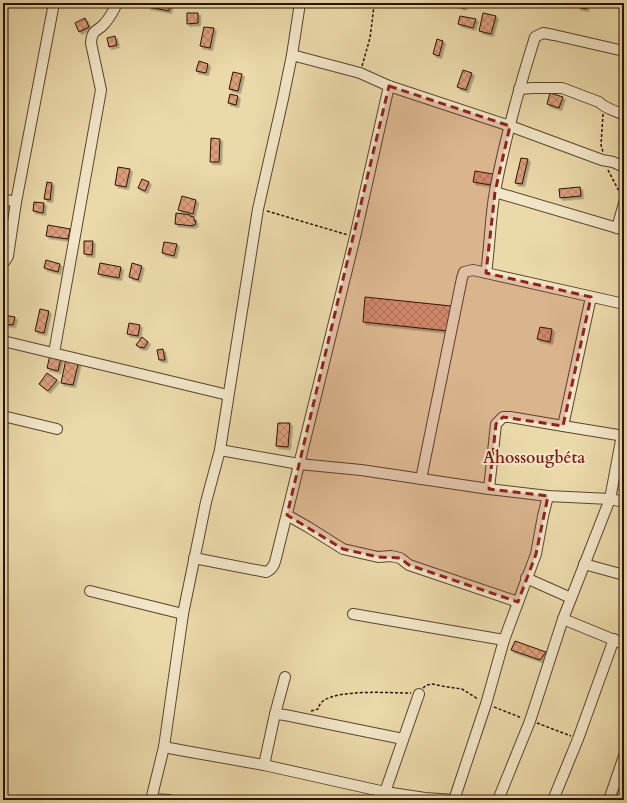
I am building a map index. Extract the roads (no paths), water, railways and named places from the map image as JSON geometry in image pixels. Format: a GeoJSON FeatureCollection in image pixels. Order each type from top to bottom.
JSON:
{"type":"FeatureCollection","features":[{"type":"Feature","properties":{"kind":"street"},"geometry":{"type":"LineString","coordinates":[[3,262],[8,256],[16,202],[54,3]]}},
{"type":"Feature","properties":{"kind":"street"},"geometry":{"type":"LineString","coordinates":[[54,353],[102,90],[91,43],[92,37],[95,31],[104,24],[117,3]]}},
{"type":"Feature","properties":{"kind":"street"},"geometry":{"type":"LineString","coordinates":[[169,800],[151,799],[164,747],[183,614],[194,558],[206,502],[220,450],[258,209],[284,99],[300,3]]}},
{"type":"Feature","properties":{"kind":"street"},"geometry":{"type":"LineString","coordinates":[[486,273],[489,254],[489,234],[495,192],[519,89],[534,37],[543,33],[624,51]]}},
{"type":"Feature","properties":{"kind":"street"},"geometry":{"type":"LineString","coordinates":[[292,55],[360,73],[389,86],[510,126],[624,167]]}},
{"type":"Feature","properties":{"kind":"street"},"geometry":{"type":"LineString","coordinates":[[194,558],[266,572],[274,566],[355,237],[389,86]]}},
{"type":"Feature","properties":{"kind":"street"},"geometry":{"type":"LineString","coordinates":[[519,89],[562,88],[599,102],[603,106],[624,114]]}},
{"type":"Feature","properties":{"kind":"street"},"geometry":{"type":"LineString","coordinates":[[495,192],[621,229],[624,203]]}},
{"type":"Feature","properties":{"kind":"street"},"geometry":{"type":"LineString","coordinates":[[3,199],[16,202]]}},
{"type":"Feature","properties":{"kind":"street"},"geometry":{"type":"LineString","coordinates":[[421,479],[464,272],[473,270],[624,304]]}},
{"type":"Feature","properties":{"kind":"street"},"geometry":{"type":"LineString","coordinates":[[563,426],[591,297]]}},
{"type":"Feature","properties":{"kind":"street"},"geometry":{"type":"LineString","coordinates":[[3,341],[228,395]]}},
{"type":"Feature","properties":{"kind":"street"},"geometry":{"type":"LineString","coordinates":[[3,416],[57,429]]}},
{"type":"Feature","properties":{"kind":"street"},"geometry":{"type":"LineString","coordinates":[[489,489],[496,424],[502,418],[510,417],[623,436],[610,499],[563,619],[530,721],[498,800]]}},
{"type":"Feature","properties":{"kind":"street"},"geometry":{"type":"LineString","coordinates":[[220,450],[299,464],[361,470],[489,489],[548,496],[610,499],[624,502]]}},
{"type":"Feature","properties":{"kind":"street"},"geometry":{"type":"LineString","coordinates":[[164,747],[264,764],[385,792],[424,799],[455,800],[486,704],[504,640],[536,554],[548,496]]}},
{"type":"Feature","properties":{"kind":"street"},"geometry":{"type":"LineString","coordinates":[[287,515],[343,549],[378,557],[391,556],[400,558],[409,565],[518,602]]}},
{"type":"Feature","properties":{"kind":"street"},"geometry":{"type":"LineString","coordinates":[[584,564],[624,575]]}},
{"type":"Feature","properties":{"kind":"street"},"geometry":{"type":"LineString","coordinates":[[526,578],[571,598]]}},
{"type":"Feature","properties":{"kind":"street"},"geometry":{"type":"LineString","coordinates":[[90,591],[183,614]]}},
{"type":"Feature","properties":{"kind":"street"},"geometry":{"type":"LineString","coordinates":[[352,614],[504,640]]}},
{"type":"Feature","properties":{"kind":"street"},"geometry":{"type":"LineString","coordinates":[[563,619],[624,644]]}},
{"type":"Feature","properties":{"kind":"street"},"geometry":{"type":"LineString","coordinates":[[553,800],[578,738],[614,639]]}},
{"type":"Feature","properties":{"kind":"street"},"geometry":{"type":"LineString","coordinates":[[264,764],[285,676]]}},
{"type":"Feature","properties":{"kind":"street"},"geometry":{"type":"LineString","coordinates":[[385,792],[420,694]]}},
{"type":"Feature","properties":{"kind":"street"},"geometry":{"type":"LineString","coordinates":[[275,714],[403,739]]}},
{"type":"Feature","properties":{"kind":"street"},"geometry":{"type":"LineString","coordinates":[[609,800],[624,756]]}},
{"type":"Feature","properties":{"kind":"district","name":"Ahossougbéta"},"geometry":{"type":"Point","coordinates":[534,457]}}]}
